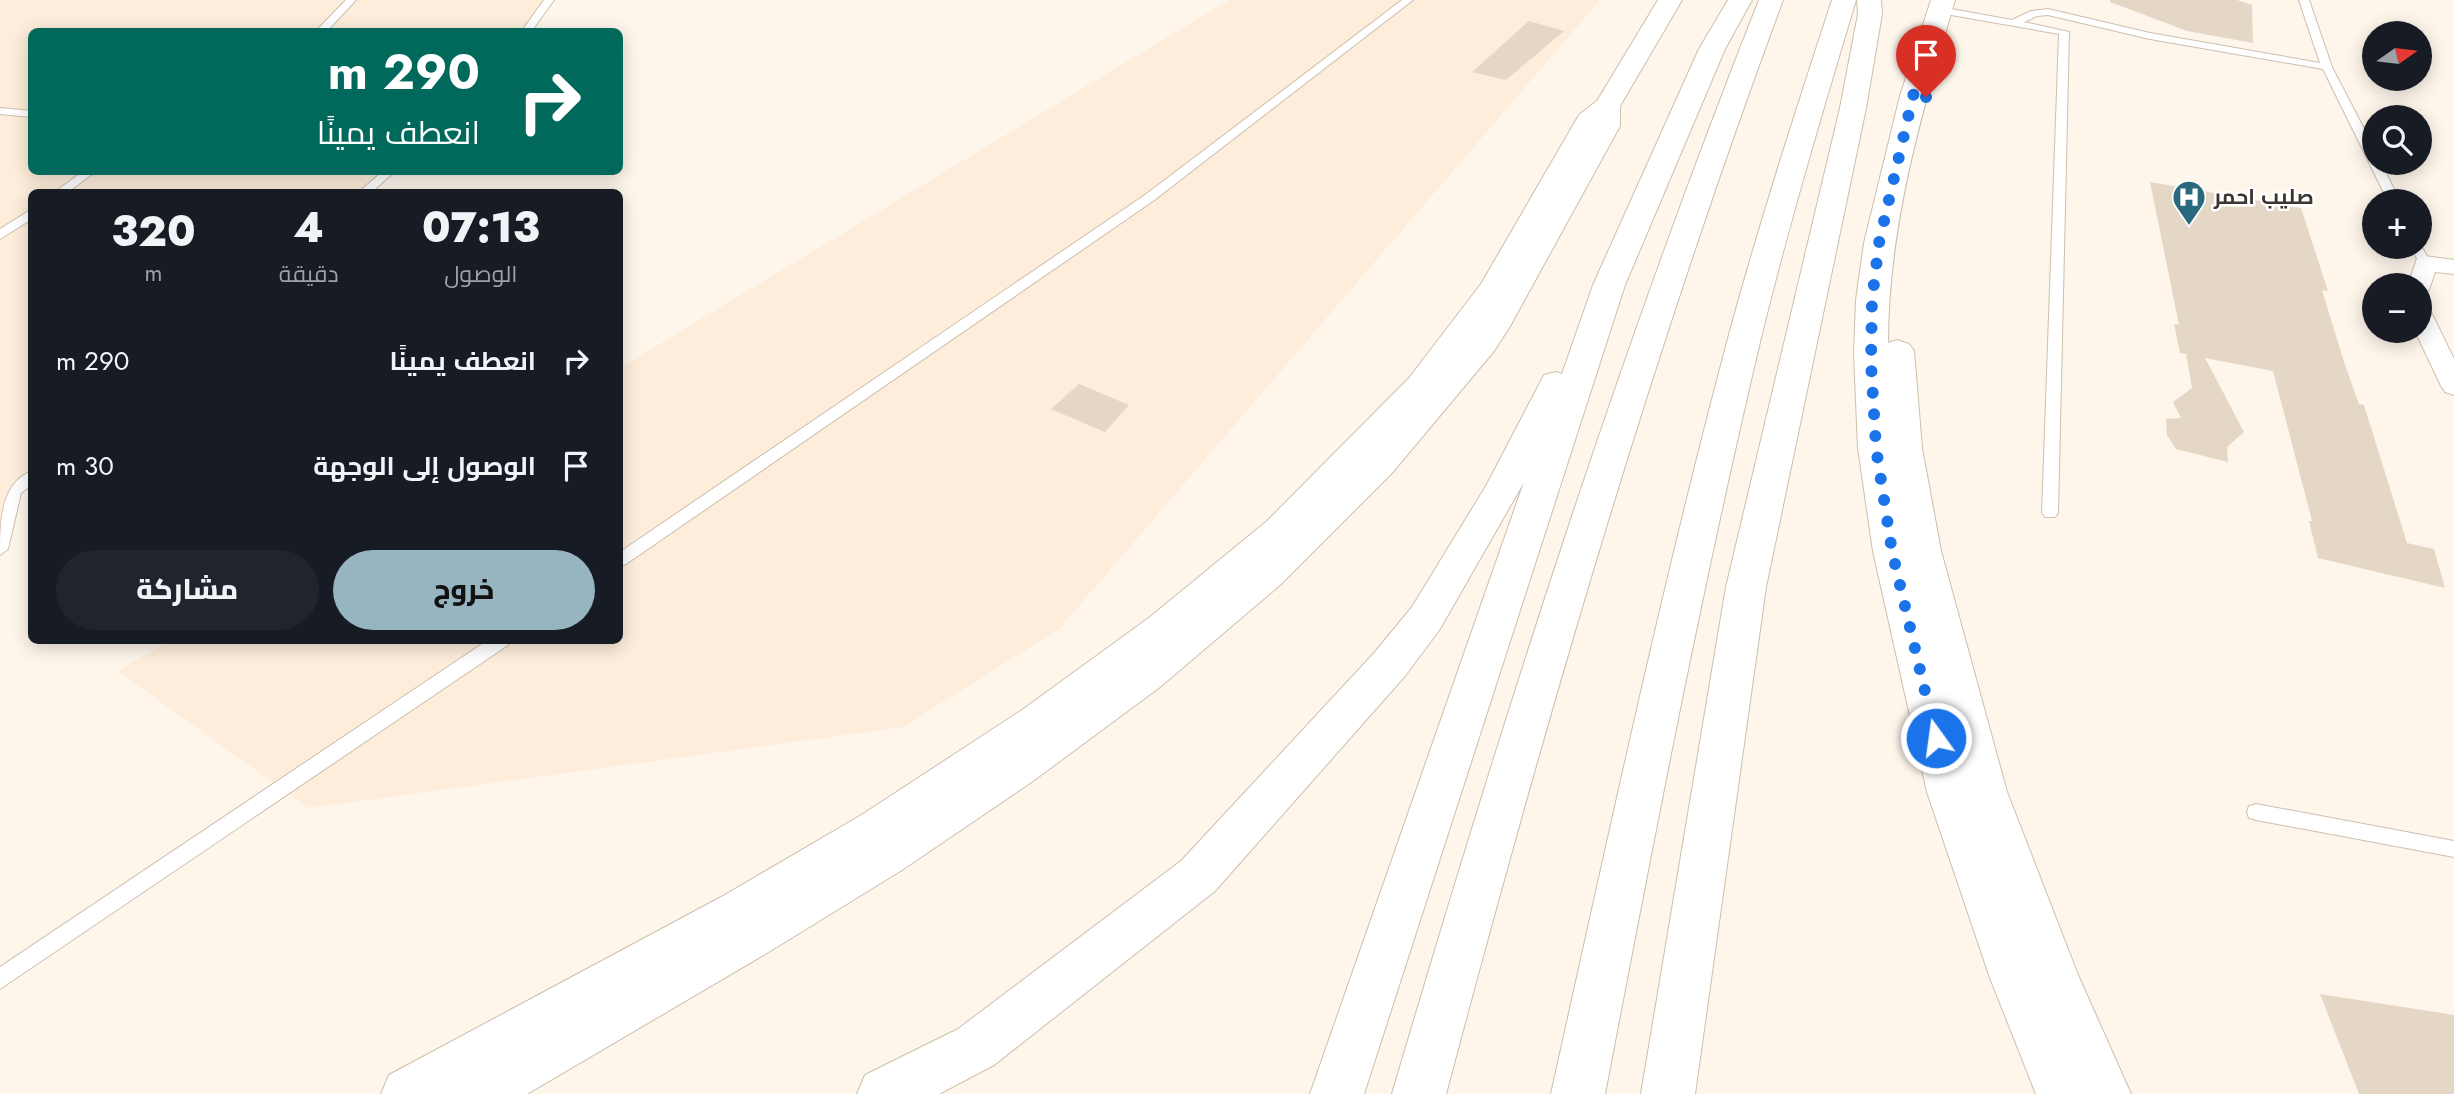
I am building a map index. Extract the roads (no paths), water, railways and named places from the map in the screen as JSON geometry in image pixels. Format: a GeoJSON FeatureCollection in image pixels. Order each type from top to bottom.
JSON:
{"type":"FeatureCollection","features":[{"type":"Feature","properties":{"kind":"main road"},"geometry":{"type":"LineString","coordinates":[[408,1094],[740,912],[879,828],[1037,723],[1174,619],[1280,531],[1420,386],[1495,287],[1589,121],[1607,106],[1670,0]]}},
{"type":"Feature","properties":{"kind":"main road"},"geometry":{"type":"LineString","coordinates":[[884,1094],[976,1047],[1198,876],[1390,664],[1426,618],[1474,542],[1609,285],[1712,49],[1740,0]]}},
{"type":"Feature","properties":{"kind":"main road"},"geometry":{"type":"LineString","coordinates":[[1419,1094],[1495,823],[1630,391],[1705,172],[1771,0]]}},
{"type":"Feature","properties":{"kind":"main road"},"geometry":{"type":"LineString","coordinates":[[1578,1094],[1643,779],[1744,342],[1807,117],[1844,0]]}},
{"type":"Feature","properties":{"kind":"main road"},"geometry":{"type":"LineString","coordinates":[[1668,1094],[1746,587],[1853,108],[1870,14],[1869,0]]}},
{"type":"Feature","properties":{"kind":"main road"},"geometry":{"type":"LineString","coordinates":[[1941,5],[1913,96],[1879,243],[1872,300],[1871,354],[1876,448],[1892,551],[1950,792],[2015,978],[2063,1094]]}},
{"type":"Feature","properties":{"kind":"main road"},"geometry":{"type":"LineString","coordinates":[[1928,54],[1926,97],[1910,194],[1897,300],[1897,363],[1903,448],[1922,551],[1984,792],[2054,978],[2104,1094]]}},
{"type":"Feature","properties":{"kind":"main road"},"geometry":{"type":"LineString","coordinates":[[476,1094],[737,946],[882,858],[1053,743],[1200,633],[1296,546],[1367,476],[1485,341],[1536,255],[1606,126],[1607,106]]}},
{"type":"Feature","properties":{"kind":"main road"},"geometry":{"type":"LineString","coordinates":[[1337,1094],[1609,285]]}},
{"type":"Feature","properties":{"kind":"street"},"geometry":{"type":"LineString","coordinates":[[2420,265],[2454,267]]}},
{"type":"Feature","properties":{"kind":"street"},"geometry":{"type":"LineString","coordinates":[[2432,339],[2454,386]]}},
{"type":"Feature","properties":{"kind":"lane"},"geometry":{"type":"LineString","coordinates":[[324,28],[351,0]]}},
{"type":"Feature","properties":{"kind":"lane"},"geometry":{"type":"LineString","coordinates":[[529,28],[550,0]]}},
{"type":"Feature","properties":{"kind":"lane"},"geometry":{"type":"LineString","coordinates":[[623,558],[1149,198],[1408,0]]}},
{"type":"Feature","properties":{"kind":"lane"},"geometry":{"type":"LineString","coordinates":[[2304,0],[2328,67],[2362,136]]}},
{"type":"Feature","properties":{"kind":"lane"},"geometry":{"type":"LineString","coordinates":[[1941,5],[2013,23],[2064,32],[2050,513]]}},
{"type":"Feature","properties":{"kind":"lane"},"geometry":{"type":"LineString","coordinates":[[2013,23],[2035,13],[2048,12],[2150,36],[2328,67]]}},
{"type":"Feature","properties":{"kind":"lane"},"geometry":{"type":"LineString","coordinates":[[0,111],[28,114]]}},
{"type":"Feature","properties":{"kind":"lane"},"geometry":{"type":"LineString","coordinates":[[65,189],[85,175]]}},
{"type":"Feature","properties":{"kind":"lane"},"geometry":{"type":"LineString","coordinates":[[368,189],[385,175]]}},
{"type":"Feature","properties":{"kind":"lane"},"geometry":{"type":"LineString","coordinates":[[0,235],[28,216]]}},
{"type":"Feature","properties":{"kind":"lane"},"geometry":{"type":"LineString","coordinates":[[0,550],[14,491],[28,479]]}},
{"type":"Feature","properties":{"kind":"lane"},"geometry":{"type":"LineString","coordinates":[[0,978],[496,644]]}},
{"type":"Feature","properties":{"kind":"lane"},"geometry":{"type":"LineString","coordinates":[[2256,812],[2454,849]]}},
{"type":"Feature","properties":{"kind":"place","name":"صلیب احمر"},"geometry":{"type":"Point","coordinates":[2189,227]}}]}
